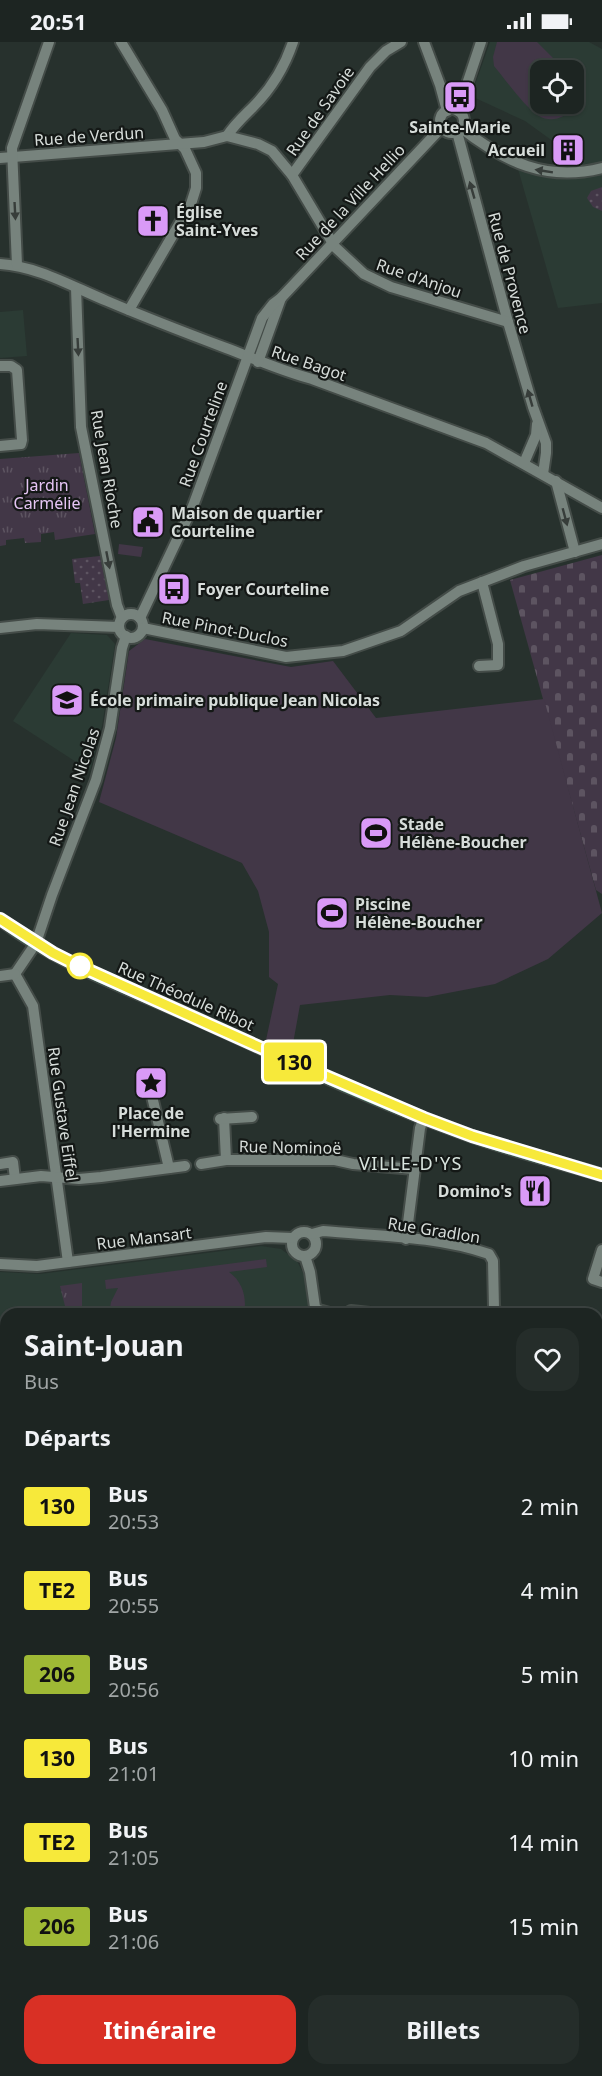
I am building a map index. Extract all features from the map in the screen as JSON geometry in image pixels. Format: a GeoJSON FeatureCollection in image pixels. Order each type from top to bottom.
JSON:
{"type":"FeatureCollection","features":[{"type":"Feature","properties":{"kind":"main road","name":"Rue Théodule Ribot"},"geometry":{"type":"LineString","coordinates":[[0,919],[36,943],[75,964],[424,1118],[472,1136],[602,1175]]}},
{"type":"Feature","properties":{"kind":"street"},"geometry":{"type":"LineString","coordinates":[[17,265],[12,148],[49,42]]}},
{"type":"Feature","properties":{"kind":"street"},"geometry":{"type":"LineString","coordinates":[[121,42],[162,110],[175,139],[185,149],[195,173],[196,188],[194,196],[129,310]]}},
{"type":"Feature","properties":{"kind":"street"},"geometry":{"type":"LineString","coordinates":[[227,136],[235,123],[255,105],[268,89],[285,62],[293,42]]}},
{"type":"Feature","properties":{"kind":"street","name":"Rue de Savoie"},"geometry":{"type":"LineString","coordinates":[[292,175],[369,67],[377,58],[401,42]]}},
{"type":"Feature","properties":{"kind":"street"},"geometry":{"type":"LineString","coordinates":[[424,42],[452,111],[464,121],[459,130],[450,133],[442,127],[440,120],[452,111],[481,42]]}},
{"type":"Feature","properties":{"kind":"street","name":"Rue de la Ville Hellio"},"geometry":{"type":"LineString","coordinates":[[253,360],[262,318],[273,303],[281,298],[442,127]]}},
{"type":"Feature","properties":{"kind":"street"},"geometry":{"type":"LineString","coordinates":[[459,130],[505,158],[527,167],[551,172],[583,172],[602,168]]}},
{"type":"Feature","properties":{"kind":"street","name":"Rue de Provence"},"geometry":{"type":"LineString","coordinates":[[459,130],[508,322],[546,443],[543,474]]}},
{"type":"Feature","properties":{"kind":"street","name":"Rue de Verdun"},"geometry":{"type":"LineString","coordinates":[[0,158],[204,142],[227,136]]}},
{"type":"Feature","properties":{"kind":"street","name":"Rue d'Anjou"},"geometry":{"type":"LineString","coordinates":[[227,136],[258,144],[272,151],[292,175],[339,252],[353,266],[375,281],[508,322]]}},
{"type":"Feature","properties":{"kind":"street","name":"Rue Bagot"},"geometry":{"type":"LineString","coordinates":[[0,264],[17,265],[253,360],[473,437],[524,463],[602,508]]}},
{"type":"Feature","properties":{"kind":"street","name":"Rue Jean Rioche"},"geometry":{"type":"LineString","coordinates":[[76,288],[81,427],[122,627]]}},
{"type":"Feature","properties":{"kind":"street","name":"Rue Courteline"},"geometry":{"type":"LineString","coordinates":[[141,623],[193,506],[253,360]]}},
{"type":"Feature","properties":{"kind":"street"},"geometry":{"type":"LineString","coordinates":[[0,366],[11,366],[17,370],[22,440],[18,445],[0,446]]}},
{"type":"Feature","properties":{"kind":"street"},"geometry":{"type":"LineString","coordinates":[[524,463],[536,435],[538,420]]}},
{"type":"Feature","properties":{"kind":"street"},"geometry":{"type":"LineString","coordinates":[[556,482],[575,552]]}},
{"type":"Feature","properties":{"kind":"street","name":"Rue Pinot-Duclos"},"geometry":{"type":"LineString","coordinates":[[122,627],[133,614],[141,623],[286,657],[343,651],[400,631],[459,591],[524,566],[602,544]]}},
{"type":"Feature","properties":{"kind":"street"},"geometry":{"type":"LineString","coordinates":[[479,666],[498,665],[498,644],[482,582]]}},
{"type":"Feature","properties":{"kind":"street"},"geometry":{"type":"LineString","coordinates":[[0,628],[37,624],[122,627],[136,637],[141,623]]}},
{"type":"Feature","properties":{"kind":"street","name":"Rue Jean Nicolas"},"geometry":{"type":"LineString","coordinates":[[15,975],[36,943],[99,769],[110,728],[122,648],[122,627]]}},
{"type":"Feature","properties":{"kind":"street"},"geometry":{"type":"LineString","coordinates":[[0,976],[15,975]]}},
{"type":"Feature","properties":{"kind":"street","name":"Rue Gustave Eiffel"},"geometry":{"type":"LineString","coordinates":[[15,975],[30,996],[33,1006],[68,1262]]}},
{"type":"Feature","properties":{"kind":"street"},"geometry":{"type":"LineString","coordinates":[[151,1092],[170,1168]]}},
{"type":"Feature","properties":{"kind":"street"},"geometry":{"type":"LineString","coordinates":[[226,1160],[221,1119],[252,1117]]}},
{"type":"Feature","properties":{"kind":"street"},"geometry":{"type":"LineString","coordinates":[[406,1239],[420,1128],[424,1118]]}},
{"type":"Feature","properties":{"kind":"street","name":"Rue Nominoë"},"geometry":{"type":"LineString","coordinates":[[201,1164],[226,1160],[334,1160],[353,1164],[414,1169]]}},
{"type":"Feature","properties":{"kind":"street"},"geometry":{"type":"LineString","coordinates":[[0,1164],[13,1162],[15,1179]]}},
{"type":"Feature","properties":{"kind":"street"},"geometry":{"type":"LineString","coordinates":[[0,1181],[57,1176],[79,1179],[185,1166]]}},
{"type":"Feature","properties":{"kind":"street"},"geometry":{"type":"LineString","coordinates":[[306,1231],[312,1234],[317,1245],[312,1253],[300,1256],[293,1250],[293,1238],[300,1232],[306,1231]]}},
{"type":"Feature","properties":{"kind":"street","name":"Rue Gradlon"},"geometry":{"type":"LineString","coordinates":[[312,1234],[323,1231],[406,1239],[467,1247],[489,1254],[493,1261],[494,1308]]}},
{"type":"Feature","properties":{"kind":"street","name":"Rue Mansart"},"geometry":{"type":"LineString","coordinates":[[0,1264],[37,1266],[267,1237],[293,1238]]}},
{"type":"Feature","properties":{"kind":"street"},"geometry":{"type":"LineString","coordinates":[[597,1280],[602,1250]]}},
{"type":"Feature","properties":{"kind":"street"},"geometry":{"type":"LineString","coordinates":[[305,1256],[310,1272],[315,1308]]}},
{"type":"Feature","properties":{"kind":"shaded area"},"geometry":{"type":"Polygon","coordinates":[[[490,42],[589,42],[602,49],[602,162],[560,167],[561,147],[525,121],[471,96],[490,42]]]}},
{"type":"Feature","properties":{"kind":"shaded area"},"geometry":{"type":"Polygon","coordinates":[[[518,169],[561,178],[602,173],[602,303],[558,308],[518,169]]]}},
{"type":"Feature","properties":{"kind":"shaded area"},"geometry":{"type":"Polygon","coordinates":[[[23,310],[27,356],[0,358],[0,312],[23,310]]]}},
{"type":"Feature","properties":{"kind":"shaded area","name":"École primaire publique Jean Nicolas"},"geometry":{"type":"Polygon","coordinates":[[[71,633],[107,635],[115,644],[102,726],[90,771],[13,721],[71,633]]]}},
{"type":"Feature","properties":{"kind":"shaded area"},"geometry":{"type":"Polygon","coordinates":[[[261,1246],[281,1249],[297,1261],[306,1279],[310,1308],[0,1308],[0,1272],[40,1274],[261,1246]]]}},
{"type":"Feature","properties":{"kind":"green space"},"geometry":{"type":"Polygon","coordinates":[[[497,42],[537,42],[555,60],[530,60],[530,109],[494,66],[493,57],[497,42]]]}},
{"type":"Feature","properties":{"kind":"green space"},"geometry":{"type":"Polygon","coordinates":[[[536,114],[566,114],[553,119],[536,114]]]}},
{"type":"Feature","properties":{"kind":"green space"},"geometry":{"type":"Polygon","coordinates":[[[602,187],[602,211],[593,207],[587,198],[591,191],[602,187]]]}},
{"type":"Feature","properties":{"kind":"green space","name":"Jardin Carmélie"},"geometry":{"type":"Polygon","coordinates":[[[79,453],[95,534],[55,540],[54,532],[41,534],[41,542],[25,543],[24,538],[6,540],[6,545],[0,546],[0,459],[79,453]]]}},
{"type":"Feature","properties":{"kind":"green space"},"geometry":{"type":"Polygon","coordinates":[[[119,544],[143,547],[141,557],[118,554],[119,544]]]}},
{"type":"Feature","properties":{"kind":"green space"},"geometry":{"type":"Polygon","coordinates":[[[602,555],[602,894],[596,890],[510,580],[602,555]]]}},
{"type":"Feature","properties":{"kind":"green space"},"geometry":{"type":"Polygon","coordinates":[[[100,556],[109,600],[83,604],[80,583],[75,583],[72,559],[100,556]]]}},
{"type":"Feature","properties":{"kind":"green space","name":"Stade Hélène-Boucher"},"geometry":{"type":"Polygon","coordinates":[[[145,639],[291,667],[333,661],[376,718],[544,699],[602,913],[548,959],[495,984],[427,997],[390,995],[300,1005],[292,1049],[266,1040],[278,984],[269,977],[269,932],[258,891],[242,863],[99,802],[116,738],[129,651],[145,639]]]}},
{"type":"Feature","properties":{"kind":"green space"},"geometry":{"type":"Polygon","coordinates":[[[266,1259],[267,1267],[229,1272],[241,1285],[244,1308],[110,1308],[118,1288],[106,1289],[105,1280],[266,1259]]]}},
{"type":"Feature","properties":{"kind":"green space"},"geometry":{"type":"Polygon","coordinates":[[[82,1283],[82,1308],[66,1308],[60,1286],[82,1283]]]}},
{"type":"Feature","properties":{"kind":"bus line","name":"130"},"geometry":{"type":"LineString","coordinates":[[0,919],[16,931],[75,964],[424,1118],[472,1136],[602,1175]]}},
{"type":"Feature","properties":{"kind":"place","name":"Sainte-Marie"},"geometry":{"type":"Point","coordinates":[460,97]}},
{"type":"Feature","properties":{"kind":"place","name":"Accueil"},"geometry":{"type":"Point","coordinates":[568,150]}},
{"type":"Feature","properties":{"kind":"place","name":"Église Saint-Yves"},"geometry":{"type":"Point","coordinates":[153,221]}},
{"type":"Feature","properties":{"kind":"place","name":"Maison de quartier Courteline"},"geometry":{"type":"Point","coordinates":[148,522]}},
{"type":"Feature","properties":{"kind":"place","name":"Foyer Courteline"},"geometry":{"type":"Point","coordinates":[174,589]}},
{"type":"Feature","properties":{"kind":"place","name":"École primaire publique Jean Nicolas"},"geometry":{"type":"Point","coordinates":[67,700]}},
{"type":"Feature","properties":{"kind":"place","name":"Stade Hélène-Boucher"},"geometry":{"type":"Point","coordinates":[376,833]}},
{"type":"Feature","properties":{"kind":"place","name":"Piscine Hélène-Boucher"},"geometry":{"type":"Point","coordinates":[332,913]}},
{"type":"Feature","properties":{"kind":"place","name":"Place de l'Hermine"},"geometry":{"type":"Point","coordinates":[151,1083]}},
{"type":"Feature","properties":{"kind":"place","name":"Domino's"},"geometry":{"type":"Point","coordinates":[535,1191]}},
{"type":"Feature","properties":{"kind":"district","name":"VILLE-D'YS"},"geometry":{"type":"Point","coordinates":[411,1164]}}]}
